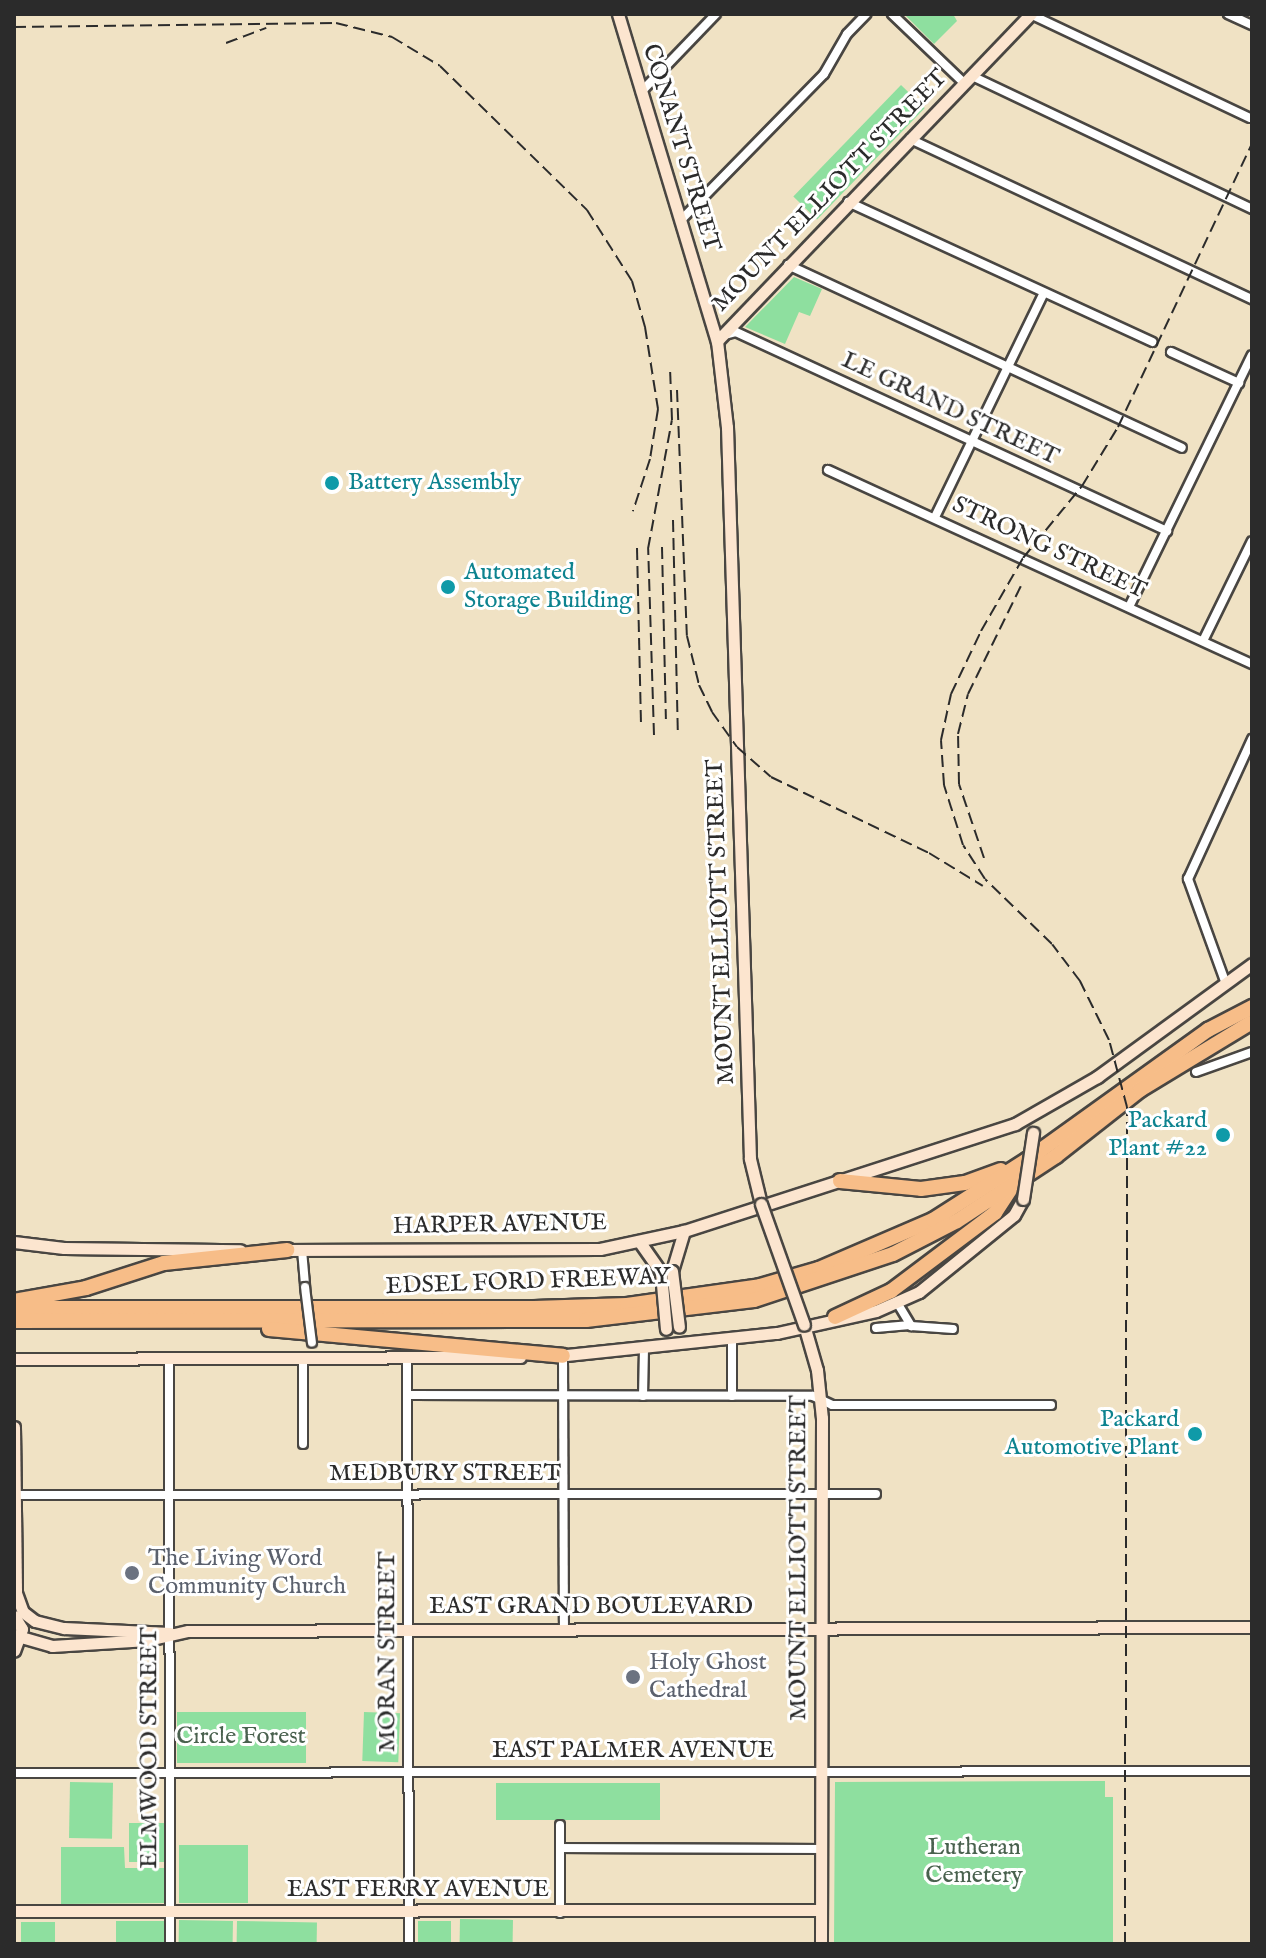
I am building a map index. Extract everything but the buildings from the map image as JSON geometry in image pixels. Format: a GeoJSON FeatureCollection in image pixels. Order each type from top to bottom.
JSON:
{"type":"FeatureCollection","features":[{"type":"Feature","properties":{"kind":"highway","name":"EDSEL FORD FREEWAY"},"geometry":{"type":"LineString","coordinates":[[14,1308],[534,1308],[699,1298],[760,1286],[856,1254],[933,1220],[1027,1160],[1208,1030],[1252,1007]]}},
{"type":"Feature","properties":{"kind":"highway","name":"EDSEL FORD FREEWAY"},"geometry":{"type":"LineString","coordinates":[[14,1321],[586,1320],[695,1310],[794,1288],[893,1254],[1015,1183],[1140,1090],[1252,1022]]}},
{"type":"Feature","properties":{"kind":"highway"},"geometry":{"type":"LineString","coordinates":[[840,1181],[921,1189],[965,1183],[1027,1160]]}},
{"type":"Feature","properties":{"kind":"highway"},"geometry":{"type":"LineString","coordinates":[[835,1317],[891,1291],[932,1261],[995,1213],[1015,1183]]}},
{"type":"Feature","properties":{"kind":"highway"},"geometry":{"type":"LineString","coordinates":[[14,1301],[86,1288],[164,1263],[295,1250]]}},
{"type":"Feature","properties":{"kind":"highway"},"geometry":{"type":"LineString","coordinates":[[161,1319],[563,1356]]}},
{"type":"Feature","properties":{"kind":"main road","name":"CONANT STREET"},"geometry":{"type":"LineString","coordinates":[[618,14],[717,341]]}},
{"type":"Feature","properties":{"kind":"main road","name":"MOUNT ELLIOTT STREET"},"geometry":{"type":"LineString","coordinates":[[821,1944],[821,1400],[804,1325],[761,1204],[750,1159],[727,427],[717,341],[1031,14]]}},
{"type":"Feature","properties":{"kind":"main road","name":"HARPER AVENUE"},"geometry":{"type":"LineString","coordinates":[[14,1242],[64,1248],[544,1251],[639,1241],[684,1231],[1019,1122],[1058,1101],[1252,964]]}},
{"type":"Feature","properties":{"kind":"main road","name":"HARPER AVENUE"},"geometry":{"type":"LineString","coordinates":[[645,1349],[732,1339],[898,1304],[1014,1215],[1023,1199],[1033,1133],[1058,1101]]}},
{"type":"Feature","properties":{"kind":"main road"},"geometry":{"type":"LineString","coordinates":[[1019,1122],[1029,1125],[1033,1133]]}},
{"type":"Feature","properties":{"kind":"main road"},"geometry":{"type":"LineString","coordinates":[[14,1359],[407,1360],[563,1356],[645,1349],[660,1341],[666,1329],[666,1272],[684,1231]]}},
{"type":"Feature","properties":{"kind":"main road"},"geometry":{"type":"LineString","coordinates":[[639,1241],[666,1272],[679,1327],[690,1344]]}},
{"type":"Feature","properties":{"kind":"main road","name":"EAST GRAND BOULEVARD"},"geometry":{"type":"LineString","coordinates":[[14,1427],[14,1549],[20,1607],[35,1621],[59,1626],[170,1633],[1252,1627]]}},
{"type":"Feature","properties":{"kind":"main road"},"geometry":{"type":"LineString","coordinates":[[14,1616],[22,1629],[14,1651]]}},
{"type":"Feature","properties":{"kind":"main road"},"geometry":{"type":"LineString","coordinates":[[55,1646],[50,1636],[59,1626]]}},
{"type":"Feature","properties":{"kind":"main road","name":"EAST GRAND BOULEVARD"},"geometry":{"type":"LineString","coordinates":[[17,1637],[55,1646],[148,1640],[170,1633]]}},
{"type":"Feature","properties":{"kind":"main road","name":"EAST FERRY AVENUE"},"geometry":{"type":"LineString","coordinates":[[14,1911],[560,1913],[821,1910]]}},
{"type":"Feature","properties":{"kind":"street"},"geometry":{"type":"LineString","coordinates":[[641,92],[716,14]]}},
{"type":"Feature","properties":{"kind":"street"},"geometry":{"type":"LineString","coordinates":[[681,220],[824,74],[847,34],[866,14]]}},
{"type":"Feature","properties":{"kind":"street"},"geometry":{"type":"LineString","coordinates":[[892,14],[968,80],[1252,209]]}},
{"type":"Feature","properties":{"kind":"street"},"geometry":{"type":"LineString","coordinates":[[1031,14],[1250,118]]}},
{"type":"Feature","properties":{"kind":"street"},"geometry":{"type":"LineString","coordinates":[[1228,14],[1252,25]]}},
{"type":"Feature","properties":{"kind":"street"},"geometry":{"type":"LineString","coordinates":[[910,139],[1252,299]]}},
{"type":"Feature","properties":{"kind":"street"},"geometry":{"type":"LineString","coordinates":[[848,202],[1152,342]]}},
{"type":"Feature","properties":{"kind":"street"},"geometry":{"type":"LineString","coordinates":[[787,265],[1182,448]]}},
{"type":"Feature","properties":{"kind":"street"},"geometry":{"type":"LineString","coordinates":[[935,517],[1044,293]]}},
{"type":"Feature","properties":{"kind":"street","name":"LE GRAND STREET"},"geometry":{"type":"LineString","coordinates":[[717,341],[736,332],[1167,531]]}},
{"type":"Feature","properties":{"kind":"street"},"geometry":{"type":"LineString","coordinates":[[1171,352],[1239,383]]}},
{"type":"Feature","properties":{"kind":"street"},"geometry":{"type":"LineString","coordinates":[[1129,607],[1252,355]]}},
{"type":"Feature","properties":{"kind":"street","name":"STRONG STREET"},"geometry":{"type":"LineString","coordinates":[[828,470],[1252,664]]}},
{"type":"Feature","properties":{"kind":"street"},"geometry":{"type":"LineString","coordinates":[[1203,641],[1252,541]]}},
{"type":"Feature","properties":{"kind":"street"},"geometry":{"type":"LineString","coordinates":[[1226,984],[1188,879],[1252,739]]}},
{"type":"Feature","properties":{"kind":"street"},"geometry":{"type":"LineString","coordinates":[[1196,1072],[1252,1052]]}},
{"type":"Feature","properties":{"kind":"street"},"geometry":{"type":"LineString","coordinates":[[295,1250],[305,1287],[317,1359]]}},
{"type":"Feature","properties":{"kind":"street"},"geometry":{"type":"LineString","coordinates":[[898,1304],[910,1325]]}},
{"type":"Feature","properties":{"kind":"street"},"geometry":{"type":"LineString","coordinates":[[876,1328],[910,1325],[953,1329]]}},
{"type":"Feature","properties":{"kind":"street"},"geometry":{"type":"LineString","coordinates":[[732,1339],[732,1396]]}},
{"type":"Feature","properties":{"kind":"street"},"geometry":{"type":"LineString","coordinates":[[643,1396],[645,1349]]}},
{"type":"Feature","properties":{"kind":"street"},"geometry":{"type":"LineString","coordinates":[[563,1356],[564,1629]]}},
{"type":"Feature","properties":{"kind":"street"},"geometry":{"type":"LineString","coordinates":[[303,1359],[303,1444]]}},
{"type":"Feature","properties":{"kind":"street","name":"ELMWOOD STREET"},"geometry":{"type":"LineString","coordinates":[[169,1360],[170,1944]]}},
{"type":"Feature","properties":{"kind":"street","name":"MORAN STREET"},"geometry":{"type":"LineString","coordinates":[[407,1360],[409,1944]]}},
{"type":"Feature","properties":{"kind":"street"},"geometry":{"type":"LineString","coordinates":[[407,1395],[732,1396],[1051,1405]]}},
{"type":"Feature","properties":{"kind":"street","name":"MEDBURY STREET"},"geometry":{"type":"LineString","coordinates":[[15,1495],[876,1494]]}},
{"type":"Feature","properties":{"kind":"street","name":"EAST PALMER AVENUE"},"geometry":{"type":"LineString","coordinates":[[14,1773],[1252,1771]]}},
{"type":"Feature","properties":{"kind":"street"},"geometry":{"type":"LineString","coordinates":[[560,1825],[560,1913]]}},
{"type":"Feature","properties":{"kind":"street"},"geometry":{"type":"LineString","coordinates":[[560,1848],[821,1849]]}},
{"type":"Feature","properties":{"kind":"green space"},"geometry":{"type":"Polygon","coordinates":[[[904,14],[953,14],[957,21],[934,44],[904,14]]]}},
{"type":"Feature","properties":{"kind":"green space"},"geometry":{"type":"Polygon","coordinates":[[[901,85],[925,108],[817,219],[793,196],[901,85]]]}},
{"type":"Feature","properties":{"kind":"green space"},"geometry":{"type":"Polygon","coordinates":[[[794,277],[822,289],[810,316],[799,312],[785,344],[745,327],[794,277]]]}},
{"type":"Feature","properties":{"kind":"green space","name":"Circle Forest"},"geometry":{"type":"Polygon","coordinates":[[[177,1712],[306,1712],[306,1763],[177,1763],[177,1712]]]}},
{"type":"Feature","properties":{"kind":"green space"},"geometry":{"type":"Polygon","coordinates":[[[364,1712],[400,1713],[398,1762],[362,1761],[364,1712]]]}},
{"type":"Feature","properties":{"kind":"green space","name":"Lutheran Cemetery"},"geometry":{"type":"Polygon","coordinates":[[[1105,1781],[1105,1797],[1113,1797],[1113,1944],[834,1944],[835,1782],[1105,1781]]]}},
{"type":"Feature","properties":{"kind":"green space"},"geometry":{"type":"Polygon","coordinates":[[[70,1782],[113,1783],[112,1839],[69,1838],[70,1782]]]}},
{"type":"Feature","properties":{"kind":"green space"},"geometry":{"type":"Polygon","coordinates":[[[496,1783],[660,1783],[660,1820],[496,1820],[496,1783]]]}},
{"type":"Feature","properties":{"kind":"green space"},"geometry":{"type":"Polygon","coordinates":[[[129,1823],[164,1823],[164,1862],[129,1862],[129,1823]]]}},
{"type":"Feature","properties":{"kind":"green space"},"geometry":{"type":"Polygon","coordinates":[[[179,1845],[248,1845],[248,1903],[179,1903],[179,1845]]]}},
{"type":"Feature","properties":{"kind":"green space"},"geometry":{"type":"Polygon","coordinates":[[[61,1847],[124,1847],[125,1868],[164,1868],[164,1903],[61,1904],[61,1847]]]}},
{"type":"Feature","properties":{"kind":"green space"},"geometry":{"type":"Polygon","coordinates":[[[460,1919],[513,1920],[513,1944],[460,1944],[460,1919]]]}},
{"type":"Feature","properties":{"kind":"green space"},"geometry":{"type":"Polygon","coordinates":[[[179,1920],[233,1921],[233,1944],[179,1944],[179,1920]]]}},
{"type":"Feature","properties":{"kind":"green space"},"geometry":{"type":"Polygon","coordinates":[[[116,1921],[164,1921],[164,1944],[116,1944],[116,1921]]]}},
{"type":"Feature","properties":{"kind":"green space"},"geometry":{"type":"Polygon","coordinates":[[[237,1921],[317,1922],[317,1944],[237,1944],[237,1921]]]}},
{"type":"Feature","properties":{"kind":"green space"},"geometry":{"type":"Polygon","coordinates":[[[418,1921],[451,1921],[451,1944],[418,1944],[418,1921]]]}},
{"type":"Feature","properties":{"kind":"green space"},"geometry":{"type":"Polygon","coordinates":[[[21,1922],[55,1922],[55,1944],[21,1944],[21,1922]]]}},
{"type":"Feature","properties":{"kind":"railway"},"geometry":{"type":"LineString","coordinates":[[14,27],[336,23],[392,37],[440,66],[587,210],[632,281],[645,327],[658,409],[650,459],[633,511]]}},
{"type":"Feature","properties":{"kind":"railway"},"geometry":{"type":"LineString","coordinates":[[226,43],[266,28]]}},
{"type":"Feature","properties":{"kind":"railway"},"geometry":{"type":"LineString","coordinates":[[1125,1944],[1127,1107],[1109,1040],[1080,981],[1052,944],[985,879],[963,845],[944,785],[941,740],[951,694],[981,631],[1023,558],[1082,486],[1118,427],[1252,143]]}},
{"type":"Feature","properties":{"kind":"railway"},"geometry":{"type":"LineString","coordinates":[[654,735],[648,549],[672,420],[670,369]]}},
{"type":"Feature","properties":{"kind":"railway"},"geometry":{"type":"LineString","coordinates":[[677,390],[687,636],[699,685],[712,712],[737,747],[771,777],[929,853],[983,886]]}},
{"type":"Feature","properties":{"kind":"railway"},"geometry":{"type":"LineString","coordinates":[[673,520],[678,735]]}},
{"type":"Feature","properties":{"kind":"railway"},"geometry":{"type":"LineString","coordinates":[[662,547],[666,719]]}},
{"type":"Feature","properties":{"kind":"railway"},"geometry":{"type":"LineString","coordinates":[[637,548],[641,723]]}},
{"type":"Feature","properties":{"kind":"railway"},"geometry":{"type":"LineString","coordinates":[[984,858],[959,784],[958,734],[968,694],[1022,584]]}},
{"type":"Feature","properties":{"kind":"place","name":"Battery Assembly"},"geometry":{"type":"Point","coordinates":[332,483]}},
{"type":"Feature","properties":{"kind":"place","name":"Automated Storage Building"},"geometry":{"type":"Point","coordinates":[448,587]}},
{"type":"Feature","properties":{"kind":"place","name":"Packard Plant #22"},"geometry":{"type":"Point","coordinates":[1223,1135]}},
{"type":"Feature","properties":{"kind":"place","name":"Packard Automotive Plant"},"geometry":{"type":"Point","coordinates":[1195,1434]}},
{"type":"Feature","properties":{"kind":"place","name":"The Living Word Community Church"},"geometry":{"type":"Point","coordinates":[132,1573]}},
{"type":"Feature","properties":{"kind":"place","name":"Holy Ghost Cathedral"},"geometry":{"type":"Point","coordinates":[633,1677]}}]}
